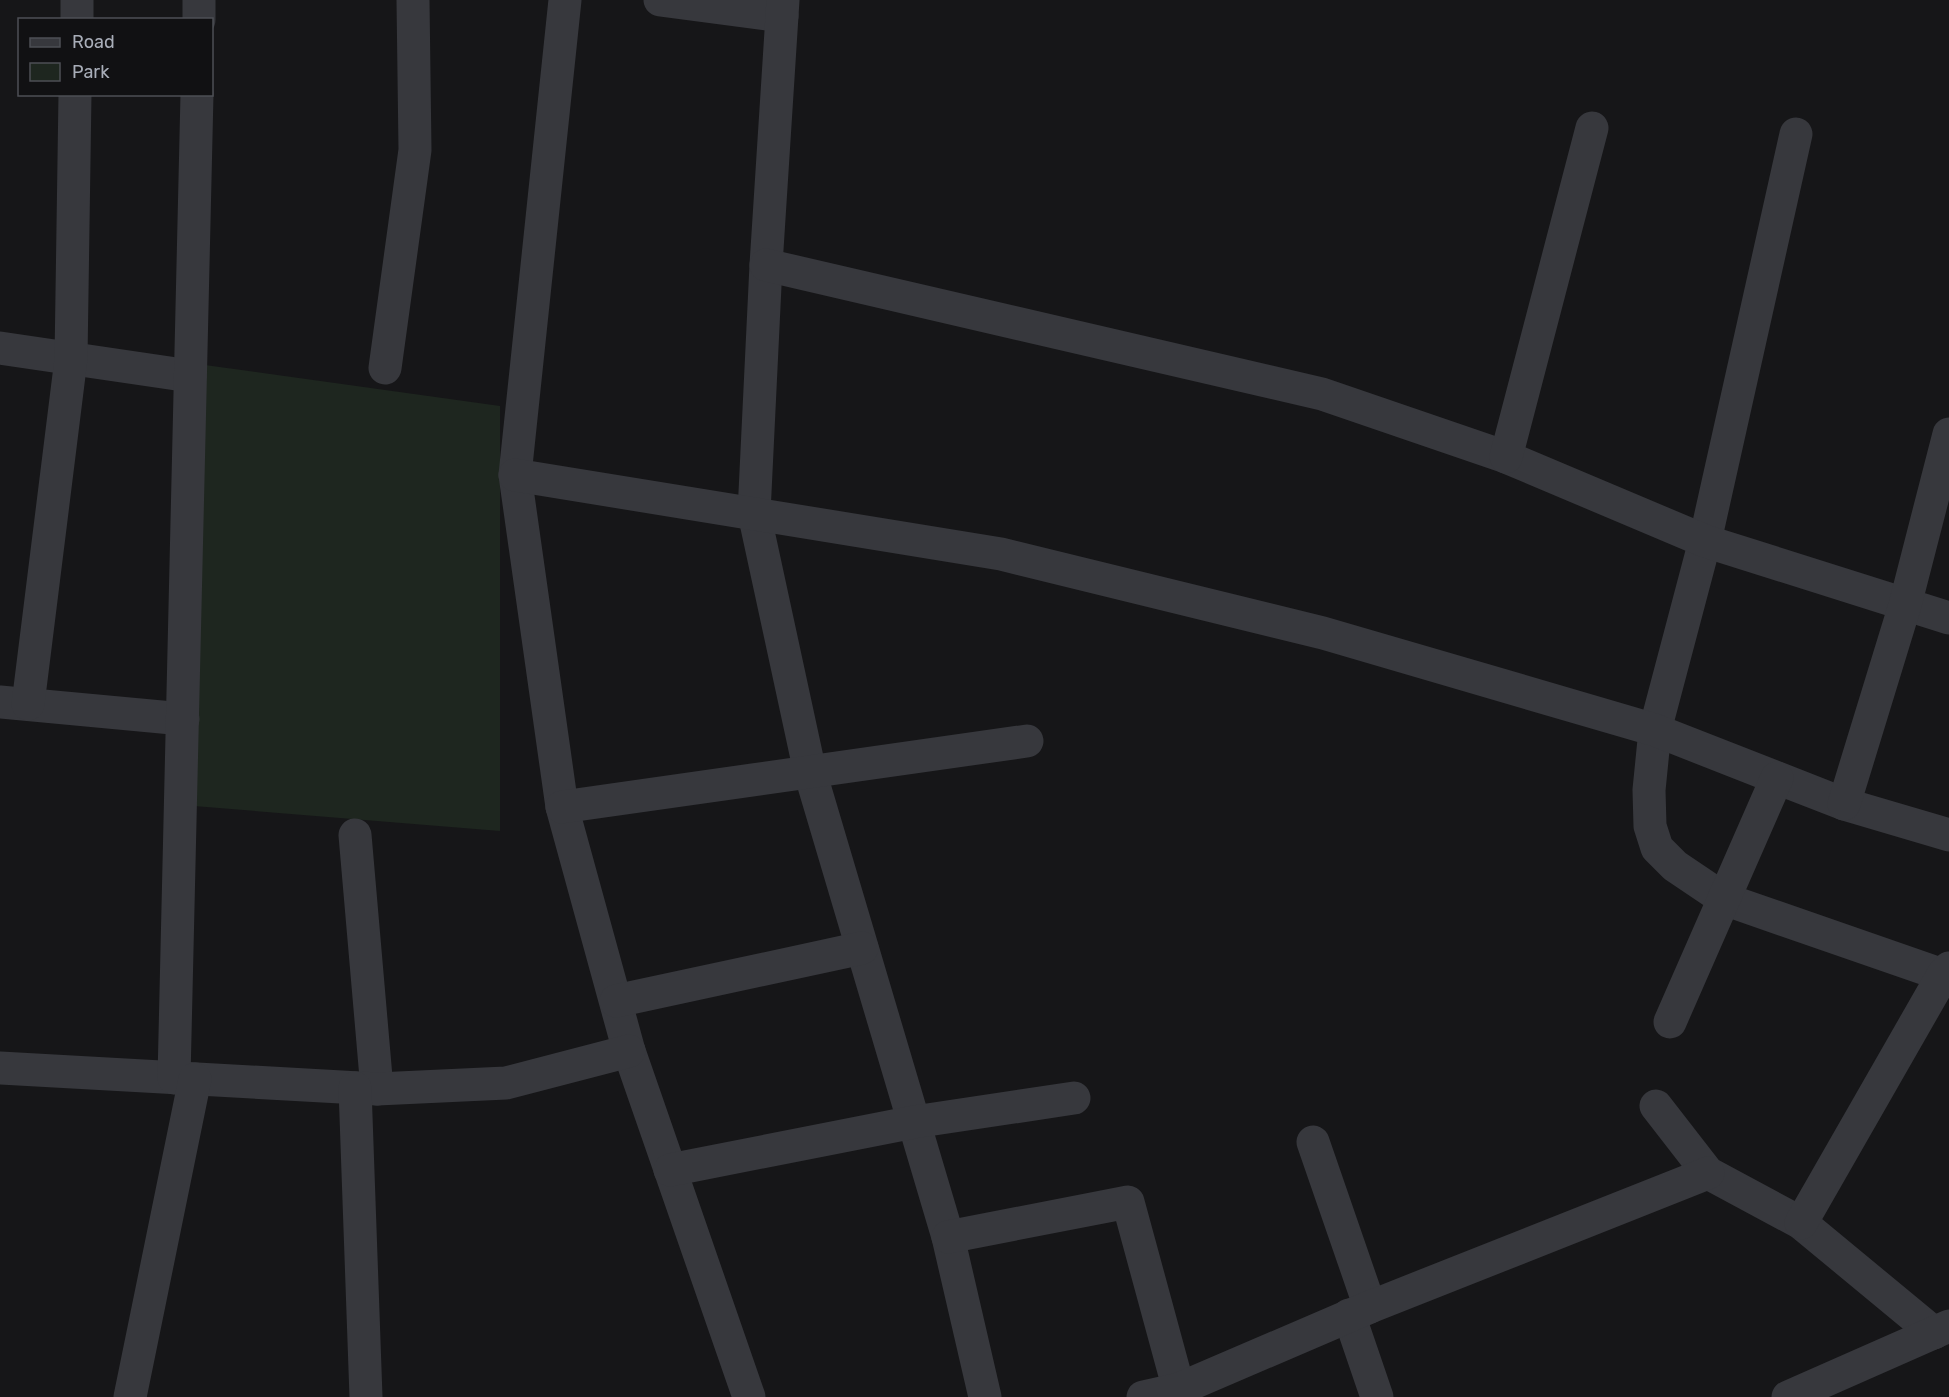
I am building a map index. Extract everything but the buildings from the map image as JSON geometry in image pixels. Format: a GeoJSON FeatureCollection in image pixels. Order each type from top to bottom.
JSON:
{"type":"FeatureCollection","features":[{"type":"Feature","properties":{"kind":"street"},"geometry":{"type":"LineString","coordinates":[[76,18],[77,0]]}},
{"type":"Feature","properties":{"kind":"street"},"geometry":{"type":"LineString","coordinates":[[199,0],[199,18]]}},
{"type":"Feature","properties":{"kind":"street"},"geometry":{"type":"LineString","coordinates":[[385,368],[415,150],[413,0]]}},
{"type":"Feature","properties":{"kind":"street"},"geometry":{"type":"LineString","coordinates":[[565,0],[515,475],[562,807],[629,1052],[749,1397]]}},
{"type":"Feature","properties":{"kind":"street"},"geometry":{"type":"LineString","coordinates":[[660,0],[782,8],[754,513],[810,772],[948,1237],[985,1397]]}},
{"type":"Feature","properties":{"kind":"street"},"geometry":{"type":"LineString","coordinates":[[75,96],[71,359],[14,703],[183,718]]}},
{"type":"Feature","properties":{"kind":"street"},"geometry":{"type":"LineString","coordinates":[[130,1397],[185,1078],[183,718],[197,96]]}},
{"type":"Feature","properties":{"kind":"street"},"geometry":{"type":"LineString","coordinates":[[1506,458],[1592,128]]}},
{"type":"Feature","properties":{"kind":"street"},"geometry":{"type":"LineString","coordinates":[[1796,134],[1705,540],[1655,730],[1649,790],[1650,826],[1657,848],[1675,866],[1724,899],[1946,972],[1802,1224]]}},
{"type":"Feature","properties":{"kind":"street"},"geometry":{"type":"LineString","coordinates":[[766,265],[1322,394],[1506,458],[1705,540],[1949,618]]}},
{"type":"Feature","properties":{"kind":"street"},"geometry":{"type":"LineString","coordinates":[[0,348],[190,376]]}},
{"type":"Feature","properties":{"kind":"street"},"geometry":{"type":"LineString","coordinates":[[1844,804],[1905,605],[1949,434]]}},
{"type":"Feature","properties":{"kind":"street"},"geometry":{"type":"LineString","coordinates":[[515,475],[1001,554],[1323,633],[1655,730],[1844,804],[1949,835]]}},
{"type":"Feature","properties":{"kind":"street"},"geometry":{"type":"LineString","coordinates":[[562,807],[1027,741]]}},
{"type":"Feature","properties":{"kind":"street"},"geometry":{"type":"LineString","coordinates":[[1670,1022],[1777,778]]}},
{"type":"Feature","properties":{"kind":"street"},"geometry":{"type":"LineString","coordinates":[[356,835],[366,1089],[366,1397]]}},
{"type":"Feature","properties":{"kind":"street"},"geometry":{"type":"LineString","coordinates":[[616,1001],[862,948]]}},
{"type":"Feature","properties":{"kind":"street"},"geometry":{"type":"LineString","coordinates":[[0,1068],[366,1089],[506,1083],[629,1052]]}},
{"type":"Feature","properties":{"kind":"street"},"geometry":{"type":"LineString","coordinates":[[670,1170],[914,1122],[1074,1098]]}},
{"type":"Feature","properties":{"kind":"street"},"geometry":{"type":"LineString","coordinates":[[1656,1106],[1708,1173],[1802,1224],[1941,1330],[1788,1397]]}},
{"type":"Feature","properties":{"kind":"street"},"geometry":{"type":"LineString","coordinates":[[1313,1142],[1359,1311],[1377,1397]]}},
{"type":"Feature","properties":{"kind":"street"},"geometry":{"type":"LineString","coordinates":[[1143,1397],[1180,1393],[1359,1311],[1708,1173]]}},
{"type":"Feature","properties":{"kind":"street"},"geometry":{"type":"LineString","coordinates":[[948,1237],[1128,1202],[1180,1393]]}},
{"type":"Feature","properties":{"kind":"green space"},"geometry":{"type":"Polygon","coordinates":[[[205,365],[500,406],[500,831],[194,806],[205,365]]]}}]}
